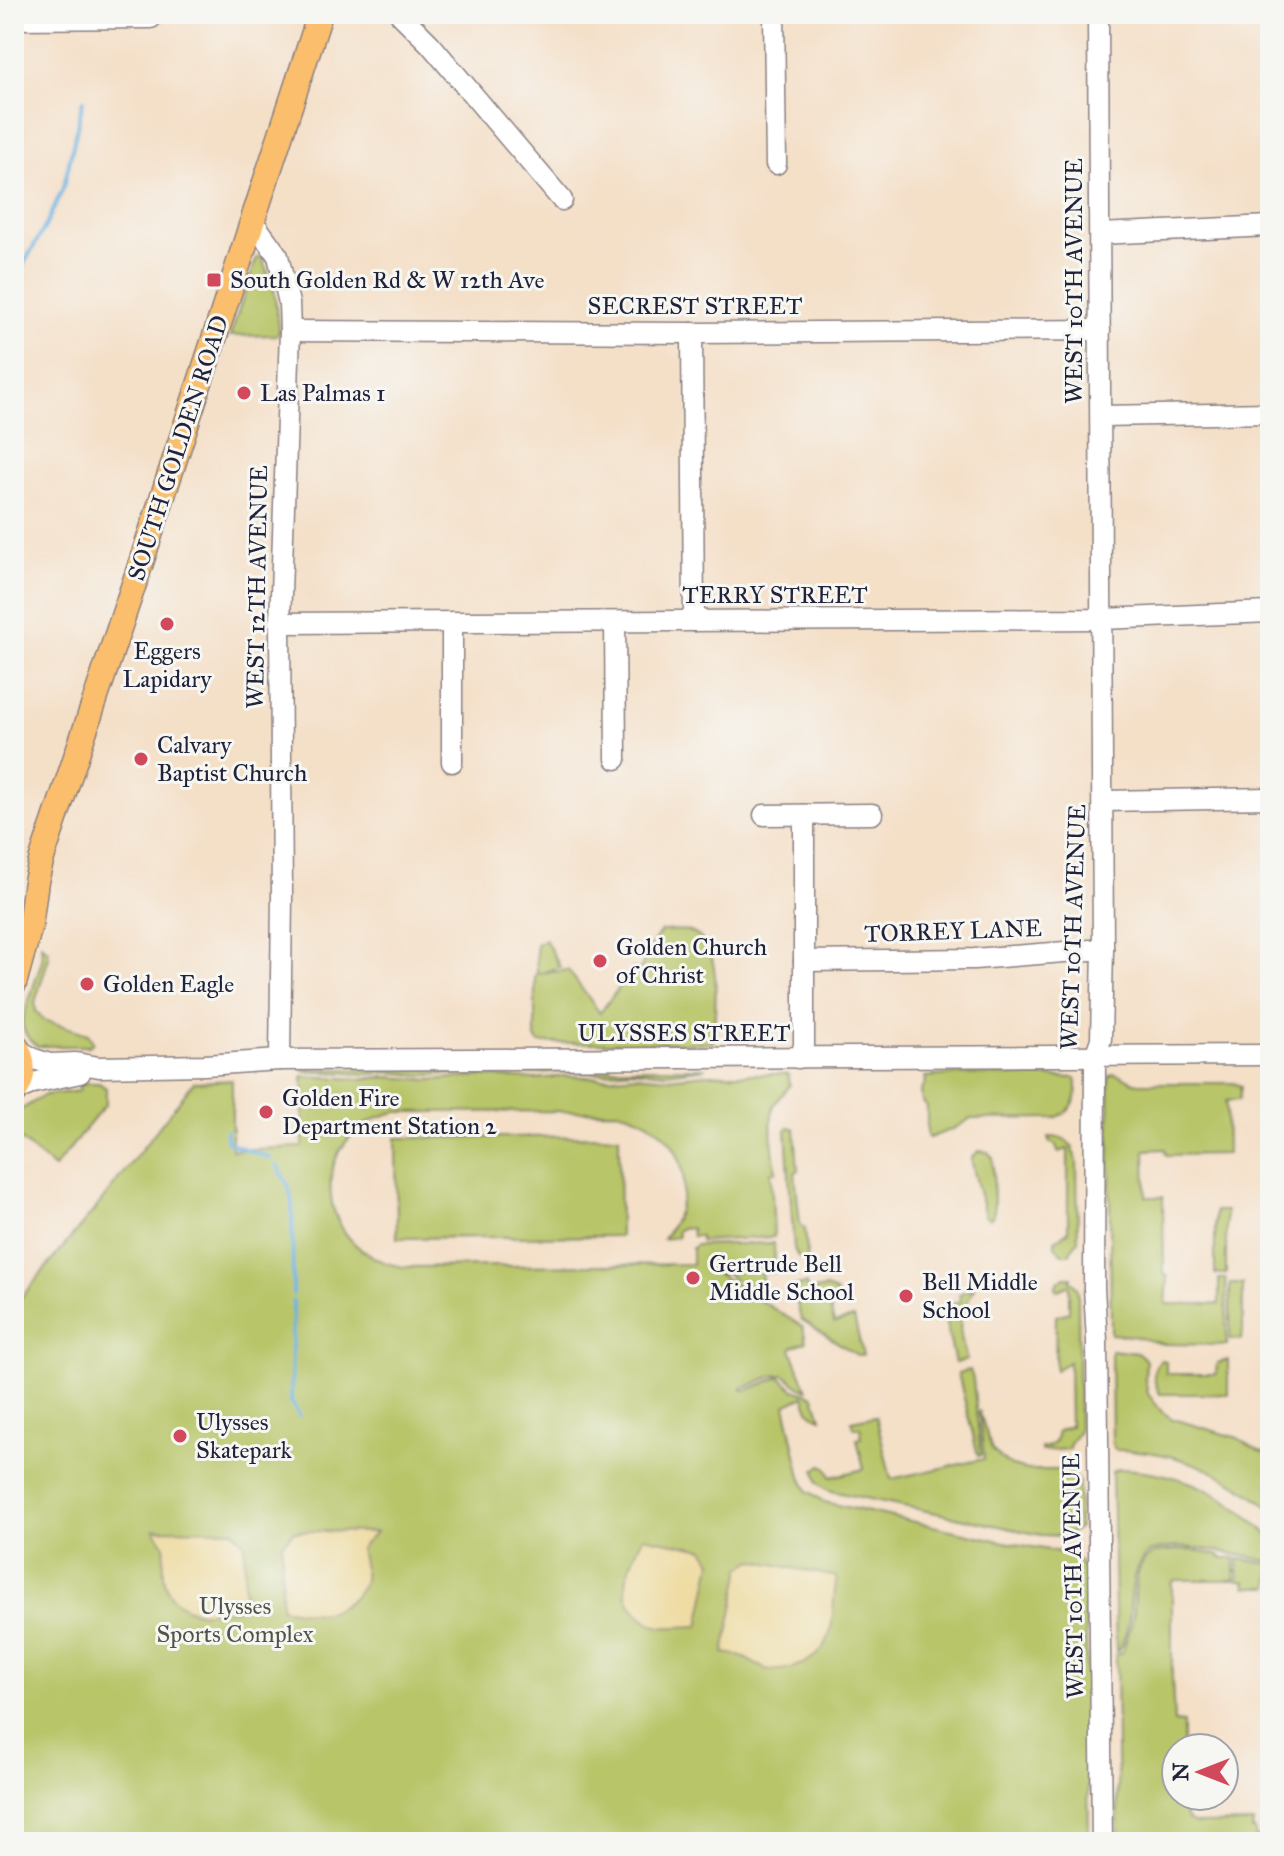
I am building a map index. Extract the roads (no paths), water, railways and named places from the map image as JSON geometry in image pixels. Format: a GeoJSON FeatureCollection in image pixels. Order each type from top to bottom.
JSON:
{"type":"FeatureCollection","features":[{"type":"Feature","properties":{"kind":"main road","name":"SOUTH GOLDEN ROAD"},"geometry":{"type":"LineString","coordinates":[[14,935],[36,881],[320,14]]}},
{"type":"Feature","properties":{"kind":"main road","name":"SOUTH GOLDEN ROAD"},"geometry":{"type":"LineString","coordinates":[[14,984],[30,926],[36,881]]}},
{"type":"Feature","properties":{"kind":"main road"},"geometry":{"type":"LineString","coordinates":[[15,1092],[22,1080],[23,1070],[17,1047]]}},
{"type":"Feature","properties":{"kind":"street"},"geometry":{"type":"LineString","coordinates":[[400,14],[430,44],[562,200]]}},
{"type":"Feature","properties":{"kind":"street"},"geometry":{"type":"LineString","coordinates":[[774,14],[776,164]]}},
{"type":"Feature","properties":{"kind":"street","name":"WEST 10TH AVENUE"},"geometry":{"type":"LineString","coordinates":[[1098,14],[1103,949],[1101,1039],[1095,1056],[1094,1288],[1102,1842]]}},
{"type":"Feature","properties":{"kind":"street"},"geometry":{"type":"LineString","coordinates":[[14,19],[151,18]]}},
{"type":"Feature","properties":{"kind":"street","name":"WEST 12TH AVENUE"},"geometry":{"type":"LineString","coordinates":[[252,220],[278,256],[289,303],[290,331],[280,623],[280,1060]]}},
{"type":"Feature","properties":{"kind":"street"},"geometry":{"type":"LineString","coordinates":[[1100,234],[1270,226]]}},
{"type":"Feature","properties":{"kind":"street","name":"SECREST STREET"},"geometry":{"type":"LineString","coordinates":[[290,331],[692,333],[1100,330]]}},
{"type":"Feature","properties":{"kind":"street"},"geometry":{"type":"LineString","coordinates":[[692,333],[694,621]]}},
{"type":"Feature","properties":{"kind":"street"},"geometry":{"type":"LineString","coordinates":[[1101,416],[1270,413]]}},
{"type":"Feature","properties":{"kind":"street","name":"TERRY STREET"},"geometry":{"type":"LineString","coordinates":[[280,623],[1102,619],[1270,612]]}},
{"type":"Feature","properties":{"kind":"street"},"geometry":{"type":"LineString","coordinates":[[615,622],[616,759]]}},
{"type":"Feature","properties":{"kind":"street"},"geometry":{"type":"LineString","coordinates":[[452,623],[452,762]]}},
{"type":"Feature","properties":{"kind":"street"},"geometry":{"type":"LineString","coordinates":[[1103,801],[1270,798]]}},
{"type":"Feature","properties":{"kind":"street"},"geometry":{"type":"LineString","coordinates":[[764,815],[872,814]]}},
{"type":"Feature","properties":{"kind":"street"},"geometry":{"type":"LineString","coordinates":[[801,1051],[804,815]]}},
{"type":"Feature","properties":{"kind":"street","name":"TORREY LANE"},"geometry":{"type":"LineString","coordinates":[[804,961],[974,959],[1103,949]]}},
{"type":"Feature","properties":{"kind":"street","name":"ULYSSES STREET"},"geometry":{"type":"LineString","coordinates":[[17,1047],[34,1059],[50,1064],[76,1063],[99,1067],[280,1060],[801,1051],[1095,1056],[1270,1055]]}},
{"type":"Feature","properties":{"kind":"street","name":"ULYSSES STREET"},"geometry":{"type":"LineString","coordinates":[[15,1092],[33,1083],[99,1067]]}},
{"type":"Feature","properties":{"kind":"waterway"},"geometry":{"type":"LineString","coordinates":[[14,281],[64,186],[83,100]]}},
{"type":"Feature","properties":{"kind":"waterway"},"geometry":{"type":"LineString","coordinates":[[227,1131],[227,1141],[270,1158]]}},
{"type":"Feature","properties":{"kind":"waterway"},"geometry":{"type":"LineString","coordinates":[[277,1165],[289,1187],[292,1203],[293,1294]]}},
{"type":"Feature","properties":{"kind":"waterway"},"geometry":{"type":"LineString","coordinates":[[293,1301],[291,1401],[299,1416]]}},
{"type":"Feature","properties":{"kind":"place","name":"South Golden Rd & W 12th Ave"},"geometry":{"type":"Point","coordinates":[214,280]}},
{"type":"Feature","properties":{"kind":"place","name":"Las Palmas 1"},"geometry":{"type":"Point","coordinates":[244,393]}},
{"type":"Feature","properties":{"kind":"place","name":"Eggers Lapidary"},"geometry":{"type":"Point","coordinates":[167,624]}},
{"type":"Feature","properties":{"kind":"place","name":"Calvary Baptist Church"},"geometry":{"type":"Point","coordinates":[141,759]}},
{"type":"Feature","properties":{"kind":"place","name":"Golden Church of Christ"},"geometry":{"type":"Point","coordinates":[600,961]}},
{"type":"Feature","properties":{"kind":"place","name":"Golden Eagle"},"geometry":{"type":"Point","coordinates":[87,984]}},
{"type":"Feature","properties":{"kind":"place","name":"Golden Fire Department Station 2"},"geometry":{"type":"Point","coordinates":[266,1112]}},
{"type":"Feature","properties":{"kind":"place","name":"Gertrude Bell Middle School"},"geometry":{"type":"Point","coordinates":[693,1278]}},
{"type":"Feature","properties":{"kind":"place","name":"Bell Middle School"},"geometry":{"type":"Point","coordinates":[906,1296]}},
{"type":"Feature","properties":{"kind":"place","name":"Ulysses Skatepark"},"geometry":{"type":"Point","coordinates":[180,1436]}},
{"type":"Feature","properties":{"kind":"park label","name":"Ulysses Sports Complex"},"geometry":{"type":"Point","coordinates":[235,1620]}}]}
